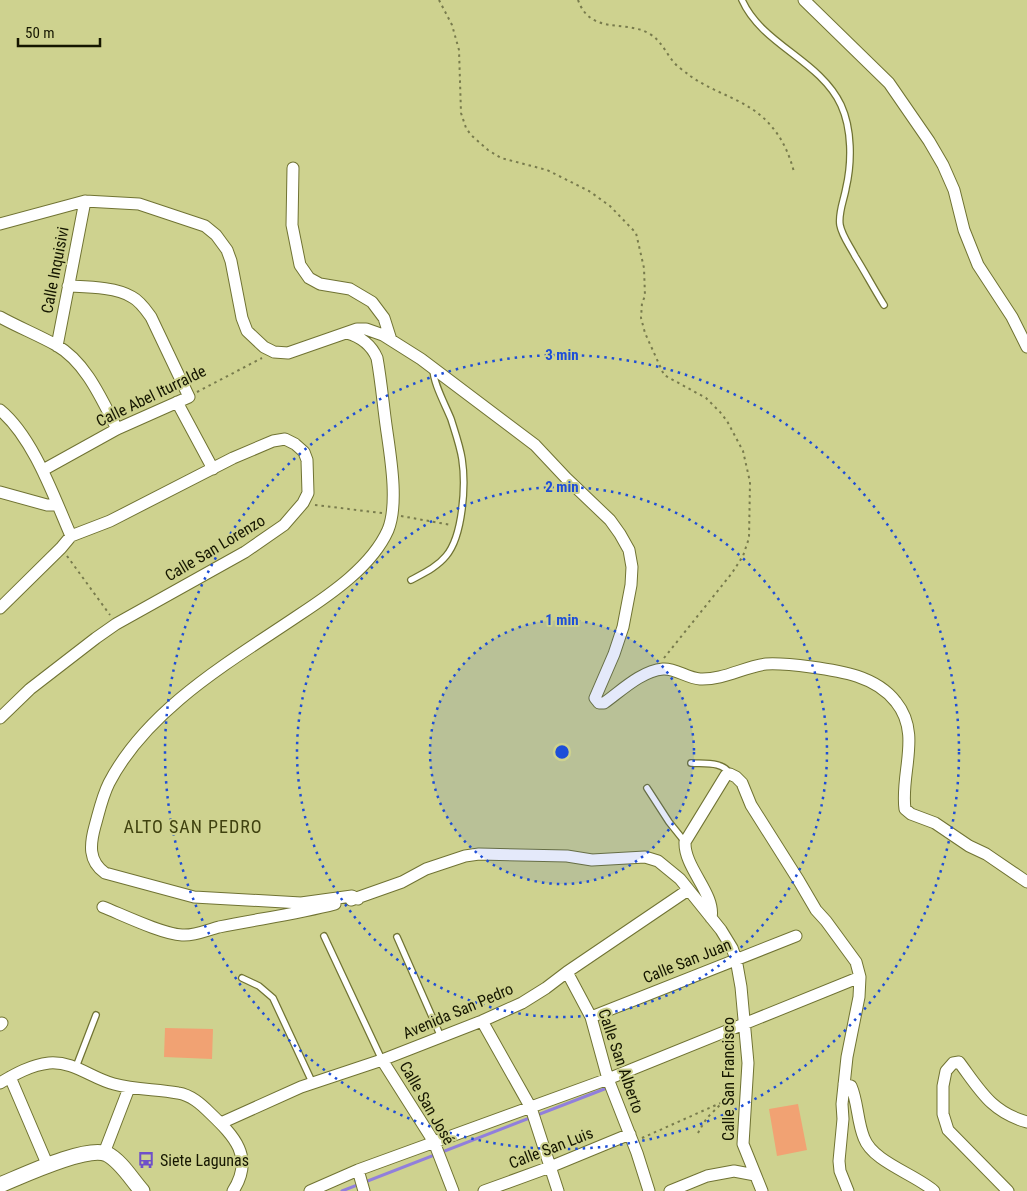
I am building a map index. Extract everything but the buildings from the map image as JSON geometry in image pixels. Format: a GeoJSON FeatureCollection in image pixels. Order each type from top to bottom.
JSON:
{"type":"FeatureCollection","features":[{"type":"Feature","properties":{"kind":"main road"},"geometry":{"type":"LineString","coordinates":[[0,1185],[82,1153],[97,1152],[114,1158],[142,1191]]}},
{"type":"Feature","properties":{"kind":"street"},"geometry":{"type":"LineString","coordinates":[[804,0],[890,83],[929,141],[954,190],[964,230],[978,264],[1027,346]]}},
{"type":"Feature","properties":{"kind":"street"},"geometry":{"type":"LineString","coordinates":[[293,168],[292,225],[300,265],[309,278],[320,284],[350,289],[372,302],[384,318],[391,340]]}},
{"type":"Feature","properties":{"kind":"street"},"geometry":{"type":"LineString","coordinates":[[1,226],[85,201],[140,204],[205,226],[216,235],[227,250],[231,261],[242,318],[247,330],[264,347],[274,352],[288,353],[357,329],[366,329],[391,340],[433,368],[535,445],[610,520],[620,534],[629,550],[632,567],[627,613],[614,654],[595,698],[599,703],[604,703],[637,680],[663,669],[698,679],[725,677],[764,665],[783,663],[856,675],[884,691],[896,702],[906,721],[910,737],[903,794],[905,808],[911,814],[935,823],[1027,882]]}},
{"type":"Feature","properties":{"kind":"street","name":"Calle Inquisivi"},"geometry":{"type":"LineString","coordinates":[[57,346],[85,201]]}},
{"type":"Feature","properties":{"kind":"street"},"geometry":{"type":"LineString","coordinates":[[68,286],[98,288],[119,292],[132,297],[145,308],[152,317],[188,397]]}},
{"type":"Feature","properties":{"kind":"street"},"geometry":{"type":"LineString","coordinates":[[0,318],[57,346],[74,360],[98,393],[117,429]]}},
{"type":"Feature","properties":{"kind":"street"},"geometry":{"type":"LineString","coordinates":[[347,333],[357,336],[367,343],[374,350],[377,358],[391,464],[393,514],[388,530],[373,554],[333,593],[217,670],[187,693],[148,729],[127,754],[109,783],[101,802],[91,851],[93,862],[104,873],[194,897],[301,903],[352,896],[358,899]]}},
{"type":"Feature","properties":{"kind":"street","name":"Calle Abel Iturralde"},"geometry":{"type":"LineString","coordinates":[[43,470],[117,429],[188,397]]}},
{"type":"Feature","properties":{"kind":"street"},"geometry":{"type":"LineString","coordinates":[[177,402],[213,469]]}},
{"type":"Feature","properties":{"kind":"street"},"geometry":{"type":"LineString","coordinates":[[0,410],[6,414],[19,431],[43,470],[71,536],[0,608]]}},
{"type":"Feature","properties":{"kind":"street","name":"Calle San Lorenzo"},"geometry":{"type":"LineString","coordinates":[[0,718],[30,689],[116,624],[245,552],[284,525],[303,504],[308,493],[307,460],[304,452],[296,444],[285,439],[273,442],[233,458],[110,522],[71,536]]}},
{"type":"Feature","properties":{"kind":"street"},"geometry":{"type":"LineString","coordinates":[[0,492],[47,506],[58,506]]}},
{"type":"Feature","properties":{"kind":"street"},"geometry":{"type":"LineString","coordinates":[[711,918],[711,907],[686,854],[685,842],[726,774],[730,774],[742,783],[751,805],[816,910],[856,962],[860,977],[859,997],[847,1056],[842,1104],[843,1129],[839,1161],[840,1171],[848,1191]]}},
{"type":"Feature","properties":{"kind":"street","name":"Calle San Francisco"},"geometry":{"type":"LineString","coordinates":[[358,899],[402,882],[426,869],[465,856],[479,854],[567,856],[592,860],[645,857],[658,861],[670,869],[711,918],[732,948],[736,959],[741,987],[748,1063],[743,1144],[762,1191]]}},
{"type":"Feature","properties":{"kind":"street","name":"Avenida San Pedro"},"geometry":{"type":"LineString","coordinates":[[221,1123],[313,1084],[382,1060],[482,1021],[522,1003],[688,890]]}},
{"type":"Feature","properties":{"kind":"street"},"geometry":{"type":"LineString","coordinates":[[103,907],[170,933],[183,935],[198,934],[217,928],[312,910],[358,899]]}},
{"type":"Feature","properties":{"kind":"street","name":"Calle San Juan"},"geometry":{"type":"LineString","coordinates":[[591,1017],[796,936]]}},
{"type":"Feature","properties":{"kind":"street","name":"Calle San Alberto"},"geometry":{"type":"LineString","coordinates":[[567,972],[591,1017],[608,1079],[632,1138],[649,1191]]}},
{"type":"Feature","properties":{"kind":"street"},"geometry":{"type":"LineString","coordinates":[[310,1191],[358,1170],[608,1079],[860,977]]}},
{"type":"Feature","properties":{"kind":"street"},"geometry":{"type":"LineString","coordinates":[[482,1021],[531,1108],[558,1191]]}},
{"type":"Feature","properties":{"kind":"street","name":"Calle San José"},"geometry":{"type":"LineString","coordinates":[[382,1060],[434,1142],[453,1191]]}},
{"type":"Feature","properties":{"kind":"street"},"geometry":{"type":"LineString","coordinates":[[1008,1191],[948,1130],[943,1114],[943,1086],[946,1071],[953,1063],[959,1062],[987,1100],[1000,1111],[1027,1122]]}},
{"type":"Feature","properties":{"kind":"street"},"geometry":{"type":"LineString","coordinates":[[0,1083],[28,1068],[48,1064],[61,1064],[76,1067],[112,1084],[129,1088],[179,1093],[193,1099],[221,1123],[235,1140],[241,1153],[242,1172],[239,1182],[233,1191]]}},
{"type":"Feature","properties":{"kind":"street"},"geometry":{"type":"LineString","coordinates":[[10,1077],[48,1166]]}},
{"type":"Feature","properties":{"kind":"street"},"geometry":{"type":"LineString","coordinates":[[844,1084],[851,1086],[855,1094],[864,1140],[880,1158],[901,1169],[934,1191]]}},
{"type":"Feature","properties":{"kind":"street"},"geometry":{"type":"LineString","coordinates":[[104,1153],[129,1088]]}},
{"type":"Feature","properties":{"kind":"street","name":"Calle San Luis"},"geometry":{"type":"LineString","coordinates":[[484,1191],[632,1138]]}},
{"type":"Feature","properties":{"kind":"street"},"geometry":{"type":"LineString","coordinates":[[358,1170],[364,1191]]}},
{"type":"Feature","properties":{"kind":"street"},"geometry":{"type":"LineString","coordinates":[[670,1191],[707,1176],[734,1171],[755,1175]]}},
{"type":"Feature","properties":{"kind":"lane"},"geometry":{"type":"LineString","coordinates":[[742,0],[751,16],[826,82],[840,103],[847,126],[850,156],[848,182],[840,213],[840,224],[845,239],[884,305]]}},
{"type":"Feature","properties":{"kind":"lane"},"geometry":{"type":"LineString","coordinates":[[411,580],[439,564],[450,551],[456,537],[463,494],[462,457],[434,376],[433,368]]}},
{"type":"Feature","properties":{"kind":"lane"},"geometry":{"type":"LineString","coordinates":[[691,763],[722,766],[730,774]]}},
{"type":"Feature","properties":{"kind":"lane"},"geometry":{"type":"LineString","coordinates":[[647,788],[669,822],[685,842]]}},
{"type":"Feature","properties":{"kind":"lane"},"geometry":{"type":"LineString","coordinates":[[324,936],[382,1060]]}},
{"type":"Feature","properties":{"kind":"lane"},"geometry":{"type":"LineString","coordinates":[[397,937],[441,1037]]}},
{"type":"Feature","properties":{"kind":"lane"},"geometry":{"type":"LineString","coordinates":[[242,978],[259,986],[273,998],[313,1084]]}},
{"type":"Feature","properties":{"kind":"lane"},"geometry":{"type":"LineString","coordinates":[[76,1067],[96,1015]]}},
{"type":"Feature","properties":{"kind":"path"},"geometry":{"type":"LineString","coordinates":[[439,0],[452,25],[458,50],[461,113],[466,128],[488,150],[501,158],[547,170],[589,191],[610,206],[636,233],[644,268],[645,296],[642,303],[641,318],[645,333],[664,375],[706,398],[727,420],[743,451],[750,482],[750,538],[743,556],[732,573],[664,657],[663,669]]}},
{"type":"Feature","properties":{"kind":"path"},"geometry":{"type":"LineString","coordinates":[[578,0],[584,11],[597,22],[638,28],[650,34],[663,45],[672,62],[690,76],[752,109],[780,136],[790,155],[794,172]]}},
{"type":"Feature","properties":{"kind":"path","name":"Calle Abel Iturralde"},"geometry":{"type":"LineString","coordinates":[[188,397],[274,352]]}},
{"type":"Feature","properties":{"kind":"path"},"geometry":{"type":"LineString","coordinates":[[61,548],[116,624]]}},
{"type":"Feature","properties":{"kind":"path"},"geometry":{"type":"LineString","coordinates":[[698,1133],[710,1114],[732,1092],[742,1069],[748,1063]]}},
{"type":"Feature","properties":{"kind":"path"},"geometry":{"type":"LineString","coordinates":[[632,1138],[725,1101]]}},
{"type":"Feature","properties":{"kind":"shaded area"},"geometry":{"type":"Polygon","coordinates":[[[165,1028],[213,1029],[212,1059],[164,1057],[165,1028]]]}},
{"type":"Feature","properties":{"kind":"shaded area"},"geometry":{"type":"Polygon","coordinates":[[[798,1104],[807,1150],[777,1156],[769,1109],[798,1104]]]}},
{"type":"Feature","properties":{"kind":"waterway"},"geometry":{"type":"LineString","coordinates":[[342,1191],[607,1088]]}},
{"type":"Feature","properties":{"kind":"place","name":"Siete Lagunas"},"geometry":{"type":"Point","coordinates":[146,1160]}},
{"type":"Feature","properties":{"kind":"district","name":"ALTO SAN PEDRO"},"geometry":{"type":"Point","coordinates":[193,826]}}]}
